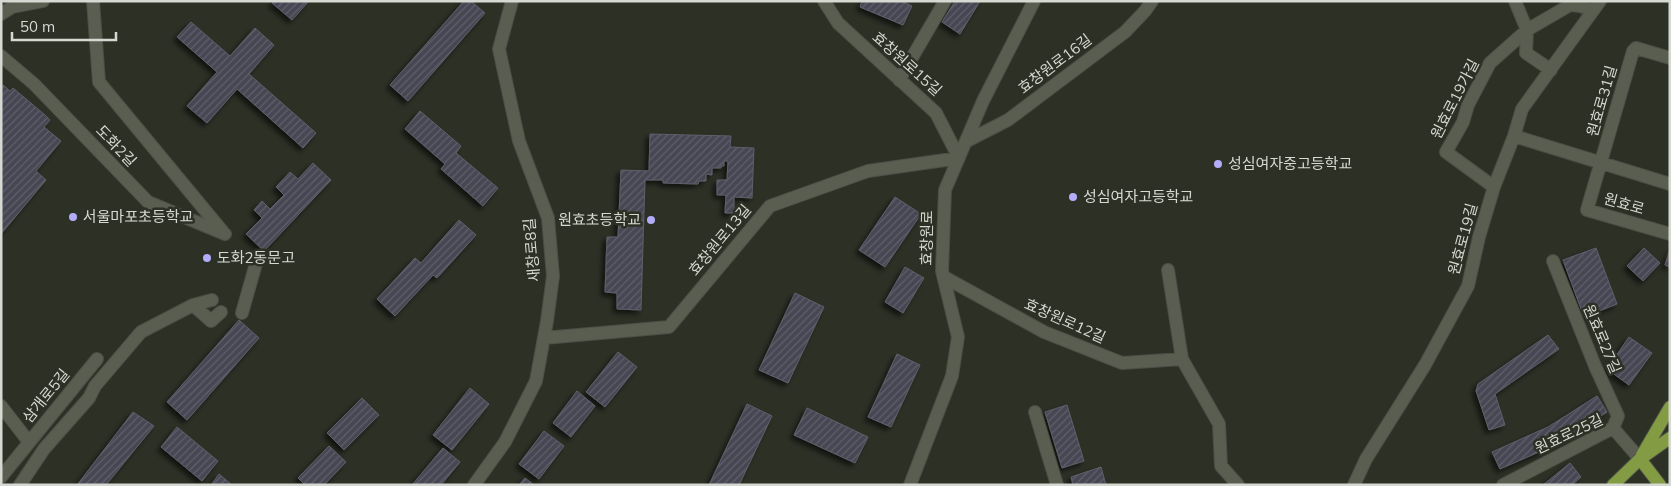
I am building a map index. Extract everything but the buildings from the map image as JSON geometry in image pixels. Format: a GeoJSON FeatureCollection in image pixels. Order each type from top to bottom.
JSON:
{"type":"FeatureCollection","features":[{"type":"Feature","properties":{"kind":"main road"},"geometry":{"type":"LineString","coordinates":[[1640,459],[1670,407]]}},
{"type":"Feature","properties":{"kind":"main road"},"geometry":{"type":"LineString","coordinates":[[1612,485],[1640,459],[1670,438]]}},
{"type":"Feature","properties":{"kind":"main road"},"geometry":{"type":"LineString","coordinates":[[1640,459],[1660,485]]}},
{"type":"Feature","properties":{"kind":"street"},"geometry":{"type":"LineString","coordinates":[[1,14],[12,7],[43,1]]}},
{"type":"Feature","properties":{"kind":"street","name":"도화2길"},"geometry":{"type":"LineString","coordinates":[[1,56],[34,84],[148,202],[224,234],[99,82],[93,1]]}},
{"type":"Feature","properties":{"kind":"street","name":"새창로8길"},"geometry":{"type":"LineString","coordinates":[[474,485],[504,442],[536,381],[553,276],[548,218],[518,141],[499,49],[512,1]]}},
{"type":"Feature","properties":{"kind":"street"},"geometry":{"type":"LineString","coordinates":[[899,80],[945,1]]}},
{"type":"Feature","properties":{"kind":"street","name":"효창원로"},"geometry":{"type":"LineString","coordinates":[[910,485],[952,376],[958,336],[942,271],[945,190],[983,101],[1034,1]]}},
{"type":"Feature","properties":{"kind":"street","name":"효창원로16길"},"geometry":{"type":"LineString","coordinates":[[967,141],[1008,120],[1125,32],[1152,1]]}},
{"type":"Feature","properties":{"kind":"street"},"geometry":{"type":"LineString","coordinates":[[1515,1],[1527,30],[1526,53],[1551,70]]}},
{"type":"Feature","properties":{"kind":"street","name":"원효로19가길"},"geometry":{"type":"LineString","coordinates":[[1494,187],[1446,152],[1463,122],[1468,105],[1490,63],[1527,30],[1570,5],[1579,3],[1596,5]]}},
{"type":"Feature","properties":{"kind":"street","name":"효창원로15길"},"geometry":{"type":"LineString","coordinates":[[829,4],[838,23],[936,113],[959,158]]}},
{"type":"Feature","properties":{"kind":"street","name":"원효로19길"},"geometry":{"type":"LineString","coordinates":[[1354,485],[1366,459],[1425,365],[1468,286],[1479,237],[1494,187],[1514,136],[1522,109],[1596,5]]}},
{"type":"Feature","properties":{"kind":"street","name":"원효로31길"},"geometry":{"type":"LineString","coordinates":[[1601,163],[1633,51],[1636,48],[1670,58]]}},
{"type":"Feature","properties":{"kind":"street"},"geometry":{"type":"LineString","coordinates":[[1514,136],[1601,163],[1669,181]]}},
{"type":"Feature","properties":{"kind":"street","name":"효창원로13길"},"geometry":{"type":"LineString","coordinates":[[544,338],[669,327],[770,206],[868,171],[959,158]]}},
{"type":"Feature","properties":{"kind":"street","name":"원효로"},"geometry":{"type":"LineString","coordinates":[[1601,163],[1588,210],[1670,234]]}},
{"type":"Feature","properties":{"kind":"street"},"geometry":{"type":"LineString","coordinates":[[242,313],[257,260]]}},
{"type":"Feature","properties":{"kind":"street","name":"원효로27길"},"geometry":{"type":"LineString","coordinates":[[1553,261],[1595,366],[1618,416],[1613,428]]}},
{"type":"Feature","properties":{"kind":"street"},"geometry":{"type":"LineString","coordinates":[[1168,270],[1182,359],[1219,424],[1221,466],[1238,485]]}},
{"type":"Feature","properties":{"kind":"street","name":"효창원로12길"},"geometry":{"type":"LineString","coordinates":[[944,277],[1044,332],[1122,363],[1182,359]]}},
{"type":"Feature","properties":{"kind":"street"},"geometry":{"type":"LineString","coordinates":[[20,485],[44,449],[89,398],[95,386],[141,332],[193,305],[212,300]]}},
{"type":"Feature","properties":{"kind":"street"},"geometry":{"type":"LineString","coordinates":[[193,305],[211,321],[220,312]]}},
{"type":"Feature","properties":{"kind":"street","name":"삼개로5길"},"geometry":{"type":"LineString","coordinates":[[1,477],[97,359]]}},
{"type":"Feature","properties":{"kind":"street"},"geometry":{"type":"LineString","coordinates":[[1035,412],[1057,485]]}},
{"type":"Feature","properties":{"kind":"street"},"geometry":{"type":"LineString","coordinates":[[4,414],[29,442]]}},
{"type":"Feature","properties":{"kind":"street","name":"원효로25길"},"geometry":{"type":"LineString","coordinates":[[1503,485],[1613,428],[1640,459]]}},
{"type":"Feature","properties":{"kind":"place","name":"성심여자중고등학교"},"geometry":{"type":"Point","coordinates":[1218,164]}},
{"type":"Feature","properties":{"kind":"place","name":"성심여자고등학교"},"geometry":{"type":"Point","coordinates":[1073,197]}},
{"type":"Feature","properties":{"kind":"place","name":"서울마포초등학교"},"geometry":{"type":"Point","coordinates":[73,217]}},
{"type":"Feature","properties":{"kind":"place","name":"원효초등학교"},"geometry":{"type":"Point","coordinates":[651,220]}},
{"type":"Feature","properties":{"kind":"place","name":"도화2동문고"},"geometry":{"type":"Point","coordinates":[207,258]}}]}
